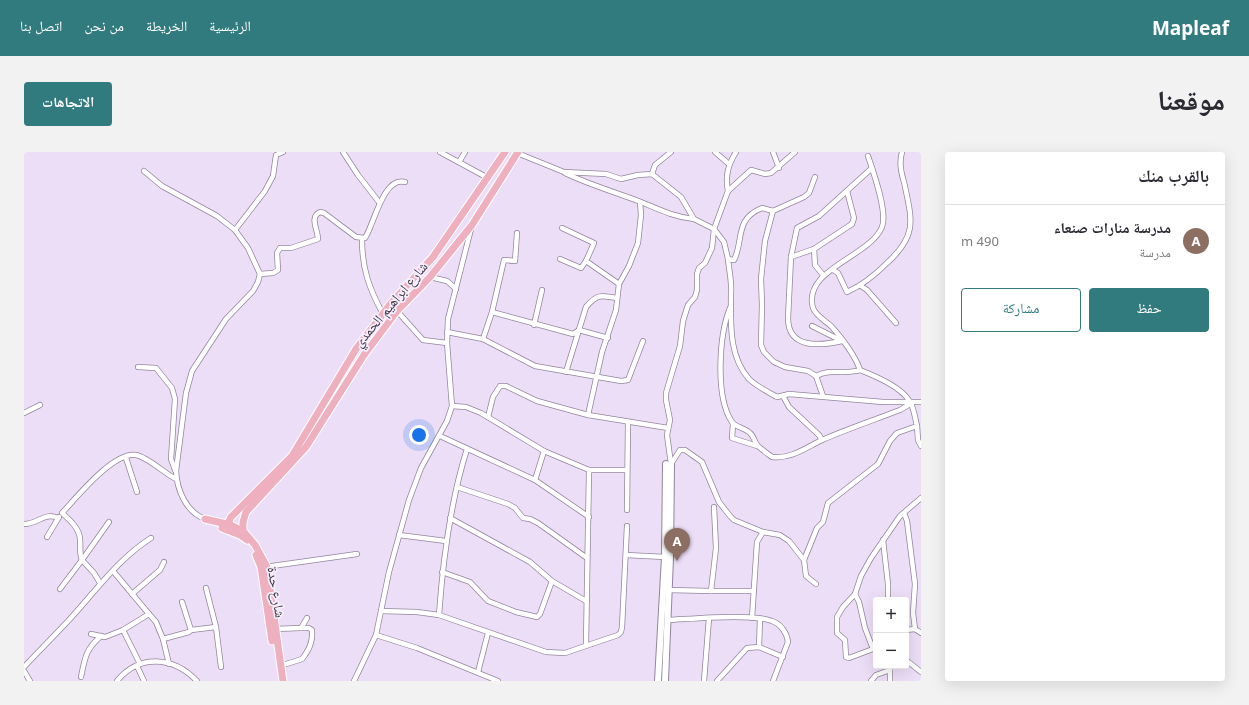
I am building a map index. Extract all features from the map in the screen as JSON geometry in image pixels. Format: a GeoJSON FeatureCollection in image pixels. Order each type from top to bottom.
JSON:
{"type":"FeatureCollection","features":[{"type":"Feature","properties":{"kind":"main road","name":"شارع ابراهيم الحمدي"},"geometry":{"type":"LineString","coordinates":[[243,531],[243,522],[246,512],[292,456],[356,350],[402,290],[433,257],[505,152]]}},
{"type":"Feature","properties":{"kind":"main road","name":"شارع ابراهيم الحمدي"},"geometry":{"type":"LineString","coordinates":[[226,526],[231,517],[278,474],[313,438],[364,355],[397,311],[430,277],[472,224],[518,153]]}},
{"type":"Feature","properties":{"kind":"main road"},"geometry":{"type":"LineString","coordinates":[[402,290],[410,298]]}},
{"type":"Feature","properties":{"kind":"main road"},"geometry":{"type":"LineString","coordinates":[[306,433],[313,438]]}},
{"type":"Feature","properties":{"kind":"main road"},"geometry":{"type":"LineString","coordinates":[[215,521],[231,517]]}},
{"type":"Feature","properties":{"kind":"main road","name":"شارع حدة"},"geometry":{"type":"LineString","coordinates":[[205,519],[215,521],[226,526],[247,540],[264,567],[278,666],[283,681]]}},
{"type":"Feature","properties":{"kind":"main road","name":"شارع حدة"},"geometry":{"type":"LineString","coordinates":[[205,519],[243,531],[255,545],[264,567],[275,628],[278,681]]}},
{"type":"Feature","properties":{"kind":"street"},"geometry":{"type":"LineString","coordinates":[[235,230],[268,186],[273,176],[276,153],[283,152]]}},
{"type":"Feature","properties":{"kind":"street"},"geometry":{"type":"LineString","coordinates":[[343,152],[358,175],[379,202]]}},
{"type":"Feature","properties":{"kind":"street"},"geometry":{"type":"LineString","coordinates":[[440,152],[488,178]]}},
{"type":"Feature","properties":{"kind":"street"},"geometry":{"type":"LineString","coordinates":[[459,162],[465,152]]}},
{"type":"Feature","properties":{"kind":"street"},"geometry":{"type":"LineString","coordinates":[[652,174],[655,165],[670,152]]}},
{"type":"Feature","properties":{"kind":"street"},"geometry":{"type":"LineString","coordinates":[[715,152],[729,164]]}},
{"type":"Feature","properties":{"kind":"street"},"geometry":{"type":"LineString","coordinates":[[665,681],[668,590],[668,428],[670,420],[666,393],[680,346],[683,321],[688,305],[695,297],[699,268],[705,263],[712,248],[714,229],[728,191],[726,175],[729,164],[736,152]]}},
{"type":"Feature","properties":{"kind":"street"},"geometry":{"type":"LineString","coordinates":[[773,152],[779,168]]}},
{"type":"Feature","properties":{"kind":"street"},"geometry":{"type":"LineString","coordinates":[[728,191],[751,170],[765,174],[779,168],[795,152]]}},
{"type":"Feature","properties":{"kind":"street"},"geometry":{"type":"LineString","coordinates":[[833,270],[838,273],[847,292],[861,286],[897,254],[909,234],[910,219],[900,168],[902,152]]}},
{"type":"Feature","properties":{"kind":"street"},"geometry":{"type":"LineString","coordinates":[[518,153],[600,189],[673,215],[694,219],[714,229],[724,242],[728,259],[731,292],[730,328],[734,349],[741,366],[755,384],[778,397],[789,394],[823,396],[840,399],[911,403],[921,402]]}},
{"type":"Feature","properties":{"kind":"street"},"geometry":{"type":"LineString","coordinates":[[868,156],[881,202],[882,226],[876,236],[833,270],[823,275],[813,291],[813,308],[816,314],[831,327],[857,360],[860,370],[904,394],[911,403],[917,426],[918,440],[921,446]]}},
{"type":"Feature","properties":{"kind":"street"},"geometry":{"type":"LineString","coordinates":[[842,341],[825,345],[796,340],[791,335],[788,329],[788,318],[791,257],[797,228],[819,216],[872,168]]}},
{"type":"Feature","properties":{"kind":"street"},"geometry":{"type":"LineString","coordinates":[[144,171],[162,186],[217,216],[235,230],[248,248],[260,274],[253,291],[226,319],[192,370],[186,393],[176,479],[180,492],[188,506],[200,517],[205,519]]}},
{"type":"Feature","properties":{"kind":"street"},"geometry":{"type":"LineString","coordinates":[[564,172],[606,174],[621,179],[638,175],[652,174],[681,197],[694,219]]}},
{"type":"Feature","properties":{"kind":"street"},"geometry":{"type":"LineString","coordinates":[[728,259],[734,260],[742,226],[751,214],[762,208],[773,211],[804,197],[809,193],[815,177]]}},
{"type":"Feature","properties":{"kind":"street"},"geometry":{"type":"LineString","coordinates":[[383,314],[367,280],[362,259],[362,239],[366,236],[375,217],[379,202],[393,184],[401,181],[405,182]]}},
{"type":"Feature","properties":{"kind":"street"},"geometry":{"type":"LineString","coordinates":[[791,257],[814,249],[852,224],[854,218],[847,191]]}},
{"type":"Feature","properties":{"kind":"street"},"geometry":{"type":"LineString","coordinates":[[588,415],[602,352],[608,338],[616,310],[619,284],[629,266],[638,242],[641,215],[640,202]]}},
{"type":"Feature","properties":{"kind":"street"},"geometry":{"type":"LineString","coordinates":[[773,211],[765,241],[761,279],[762,305],[760,345],[764,352],[774,362],[785,368],[808,371],[816,376],[823,396]]}},
{"type":"Feature","properties":{"kind":"street"},"geometry":{"type":"LineString","coordinates":[[260,274],[273,273],[278,270],[277,253],[280,248],[291,248],[318,239],[314,221],[316,214],[320,212],[324,213],[348,232],[362,239]]}},
{"type":"Feature","properties":{"kind":"street"},"geometry":{"type":"LineString","coordinates":[[354,681],[376,635],[409,500],[421,468],[440,436],[452,406],[447,332],[451,306],[472,224]]}},
{"type":"Feature","properties":{"kind":"street"},"geometry":{"type":"LineString","coordinates":[[560,259],[581,268],[586,261],[594,243],[562,228]]}},
{"type":"Feature","properties":{"kind":"street"},"geometry":{"type":"LineString","coordinates":[[483,339],[492,312],[504,260],[515,261],[517,257],[517,233]]}},
{"type":"Feature","properties":{"kind":"street"},"geometry":{"type":"LineString","coordinates":[[814,249],[815,265],[823,275]]}},
{"type":"Feature","properties":{"kind":"street"},"geometry":{"type":"LineString","coordinates":[[586,261],[619,284]]}},
{"type":"Feature","properties":{"kind":"street"},"geometry":{"type":"LineString","coordinates":[[430,277],[447,281],[456,289]]}},
{"type":"Feature","properties":{"kind":"street"},"geometry":{"type":"LineString","coordinates":[[861,286],[867,290],[896,323]]}},
{"type":"Feature","properties":{"kind":"street"},"geometry":{"type":"LineString","coordinates":[[534,325],[542,290]]}},
{"type":"Feature","properties":{"kind":"street"},"geometry":{"type":"LineString","coordinates":[[566,372],[586,307],[593,299],[599,296],[617,298]]}},
{"type":"Feature","properties":{"kind":"street"},"geometry":{"type":"LineString","coordinates":[[730,307],[722,337],[720,357],[725,402],[728,415],[733,424],[750,434],[757,446]]}},
{"type":"Feature","properties":{"kind":"street"},"geometry":{"type":"LineString","coordinates":[[397,311],[423,340],[447,343]]}},
{"type":"Feature","properties":{"kind":"street"},"geometry":{"type":"LineString","coordinates":[[492,312],[534,325],[573,334],[579,330],[608,338]]}},
{"type":"Feature","properties":{"kind":"street"},"geometry":{"type":"LineString","coordinates":[[812,326],[842,341]]}},
{"type":"Feature","properties":{"kind":"street"},"geometry":{"type":"LineString","coordinates":[[447,332],[483,339],[535,366],[621,381],[628,380],[643,341]]}},
{"type":"Feature","properties":{"kind":"street"},"geometry":{"type":"LineString","coordinates":[[138,367],[156,368],[172,388],[175,399],[175,419],[171,459],[176,471]]}},
{"type":"Feature","properties":{"kind":"street"},"geometry":{"type":"LineString","coordinates":[[816,376],[824,372],[852,373],[860,370]]}},
{"type":"Feature","properties":{"kind":"street"},"geometry":{"type":"LineString","coordinates":[[488,417],[497,390],[500,386],[506,386],[537,401],[588,415],[628,423],[668,428]]}},
{"type":"Feature","properties":{"kind":"street"},"geometry":{"type":"LineString","coordinates":[[783,396],[789,407],[819,435],[822,440]]}},
{"type":"Feature","properties":{"kind":"street"},"geometry":{"type":"LineString","coordinates":[[733,424],[732,438],[757,446],[772,457],[778,458],[806,450],[822,440],[900,410],[911,403]]}},
{"type":"Feature","properties":{"kind":"street"},"geometry":{"type":"LineString","coordinates":[[24,413],[40,405]]}},
{"type":"Feature","properties":{"kind":"street"},"geometry":{"type":"LineString","coordinates":[[452,406],[466,407],[488,417],[544,451],[589,470],[627,470]]}},
{"type":"Feature","properties":{"kind":"street"},"geometry":{"type":"LineString","coordinates":[[627,510],[628,423]]}},
{"type":"Feature","properties":{"kind":"street"},"geometry":{"type":"LineString","coordinates":[[816,584],[806,576],[804,560],[817,528],[823,522],[828,503],[878,464],[890,442],[897,433],[917,426]]}},
{"type":"Feature","properties":{"kind":"street"},"geometry":{"type":"LineString","coordinates":[[440,436],[535,480],[589,517]]}},
{"type":"Feature","properties":{"kind":"street"},"geometry":{"type":"LineString","coordinates":[[439,615],[446,541],[457,487],[467,449]]}},
{"type":"Feature","properties":{"kind":"street"},"geometry":{"type":"LineString","coordinates":[[658,681],[669,464],[680,450],[685,450],[702,462],[719,502],[734,520],[763,532],[780,535],[789,541],[804,560]]}},
{"type":"Feature","properties":{"kind":"street"},"geometry":{"type":"LineString","coordinates":[[535,480],[544,451]]}},
{"type":"Feature","properties":{"kind":"street"},"geometry":{"type":"LineString","coordinates":[[47,537],[62,513],[96,476],[112,464],[136,455],[176,479]]}},
{"type":"Feature","properties":{"kind":"street"},"geometry":{"type":"LineString","coordinates":[[126,458],[137,492]]}},
{"type":"Feature","properties":{"kind":"street"},"geometry":{"type":"LineString","coordinates":[[586,645],[589,470]]}},
{"type":"Feature","properties":{"kind":"street"},"geometry":{"type":"LineString","coordinates":[[457,487],[515,508],[523,518],[530,519],[538,523],[587,558]]}},
{"type":"Feature","properties":{"kind":"street"},"geometry":{"type":"LineString","coordinates":[[873,649],[849,658],[846,657],[845,640],[837,633],[837,617],[843,606],[855,594],[861,576],[883,540],[904,513],[921,498]]}},
{"type":"Feature","properties":{"kind":"street"},"geometry":{"type":"LineString","coordinates":[[711,591],[716,548],[714,506]]}},
{"type":"Feature","properties":{"kind":"street"},"geometry":{"type":"LineString","coordinates":[[62,513],[72,521],[77,530],[81,539],[79,552],[82,560],[94,573],[100,583]]}},
{"type":"Feature","properties":{"kind":"street"},"geometry":{"type":"LineString","coordinates":[[904,513],[908,521],[915,584],[913,613],[915,629]]}},
{"type":"Feature","properties":{"kind":"street"},"geometry":{"type":"LineString","coordinates":[[24,524],[31,524],[46,516],[58,518]]}},
{"type":"Feature","properties":{"kind":"street"},"geometry":{"type":"LineString","coordinates":[[450,518],[530,562],[552,581],[586,601]]}},
{"type":"Feature","properties":{"kind":"street"},"geometry":{"type":"LineString","coordinates":[[60,589],[109,522]]}},
{"type":"Feature","properties":{"kind":"street"},"geometry":{"type":"LineString","coordinates":[[381,612],[417,612],[439,615],[546,652],[565,652],[618,635],[621,632],[627,526]]}},
{"type":"Feature","properties":{"kind":"street"},"geometry":{"type":"LineString","coordinates":[[752,618],[757,542],[763,532]]}},
{"type":"Feature","properties":{"kind":"street"},"geometry":{"type":"LineString","coordinates":[[399,536],[446,541]]}},
{"type":"Feature","properties":{"kind":"street"},"geometry":{"type":"LineString","coordinates":[[24,667],[69,620],[100,583],[136,549],[151,538]]}},
{"type":"Feature","properties":{"kind":"street"},"geometry":{"type":"LineString","coordinates":[[883,540],[888,597]]}},
{"type":"Feature","properties":{"kind":"street"},"geometry":{"type":"LineString","coordinates":[[264,567],[357,554]]}},
{"type":"Feature","properties":{"kind":"street"},"geometry":{"type":"LineString","coordinates":[[626,556],[665,557]]}},
{"type":"Feature","properties":{"kind":"street"},"geometry":{"type":"LineString","coordinates":[[132,594],[160,570],[164,562]]}},
{"type":"Feature","properties":{"kind":"street"},"geometry":{"type":"LineString","coordinates":[[113,571],[156,622],[163,639],[169,664]]}},
{"type":"Feature","properties":{"kind":"street"},"geometry":{"type":"LineString","coordinates":[[442,572],[470,582],[488,601],[533,617],[537,617],[540,614],[552,581]]}},
{"type":"Feature","properties":{"kind":"street"},"geometry":{"type":"LineString","coordinates":[[206,588],[216,627],[221,668]]}},
{"type":"Feature","properties":{"kind":"street"},"geometry":{"type":"LineString","coordinates":[[668,590],[754,591]]}},
{"type":"Feature","properties":{"kind":"street"},"geometry":{"type":"LineString","coordinates":[[855,594],[859,602],[865,628],[873,647]]}},
{"type":"Feature","properties":{"kind":"street"},"geometry":{"type":"LineString","coordinates":[[182,602],[191,630]]}},
{"type":"Feature","properties":{"kind":"street"},"geometry":{"type":"LineString","coordinates":[[91,634],[101,636],[114,634],[149,614]]}},
{"type":"Feature","properties":{"kind":"street"},"geometry":{"type":"LineString","coordinates":[[301,628],[307,618]]}},
{"type":"Feature","properties":{"kind":"street"},"geometry":{"type":"LineString","coordinates":[[704,681],[709,618]]}},
{"type":"Feature","properties":{"kind":"street"},"geometry":{"type":"LineString","coordinates":[[667,620],[752,618],[773,621],[788,635],[788,642],[773,681]]}},
{"type":"Feature","properties":{"kind":"street"},"geometry":{"type":"LineString","coordinates":[[759,647],[760,619]]}},
{"type":"Feature","properties":{"kind":"street"},"geometry":{"type":"LineString","coordinates":[[163,639],[191,630],[216,627]]}},
{"type":"Feature","properties":{"kind":"street"},"geometry":{"type":"LineString","coordinates":[[275,628],[309,628],[312,630],[312,642],[302,660],[278,666]]}},
{"type":"Feature","properties":{"kind":"street"},"geometry":{"type":"LineString","coordinates":[[909,630],[915,629],[921,632]]}},
{"type":"Feature","properties":{"kind":"street"},"geometry":{"type":"LineString","coordinates":[[123,630],[139,665],[144,681]]}},
{"type":"Feature","properties":{"kind":"street"},"geometry":{"type":"LineString","coordinates":[[478,672],[488,633]]}},
{"type":"Feature","properties":{"kind":"street"},"geometry":{"type":"LineString","coordinates":[[376,635],[417,648],[478,672],[489,680],[498,681]]}},
{"type":"Feature","properties":{"kind":"street"},"geometry":{"type":"LineString","coordinates":[[81,676],[86,652],[90,645],[101,636]]}},
{"type":"Feature","properties":{"kind":"street"},"geometry":{"type":"LineString","coordinates":[[717,681],[744,649],[759,647],[783,657]]}},
{"type":"Feature","properties":{"kind":"street"},"geometry":{"type":"LineString","coordinates":[[116,681],[122,674],[145,662],[161,661],[186,672],[196,681]]}},
{"type":"Feature","properties":{"kind":"street"},"geometry":{"type":"LineString","coordinates":[[909,662],[921,672]]}},
{"type":"Feature","properties":{"kind":"street"},"geometry":{"type":"LineString","coordinates":[[871,681],[876,676],[888,669]]}},
{"type":"Feature","properties":{"kind":"street"},"geometry":{"type":"LineString","coordinates":[[890,669],[890,681]]}},
{"type":"Feature","properties":{"kind":"street"},"geometry":{"type":"LineString","coordinates":[[24,671],[30,681]]}},
{"type":"Feature","properties":{"kind":"place","name":"مدرسة منارات صنعاء"},"geometry":{"type":"Point","coordinates":[677,561]}}]}
